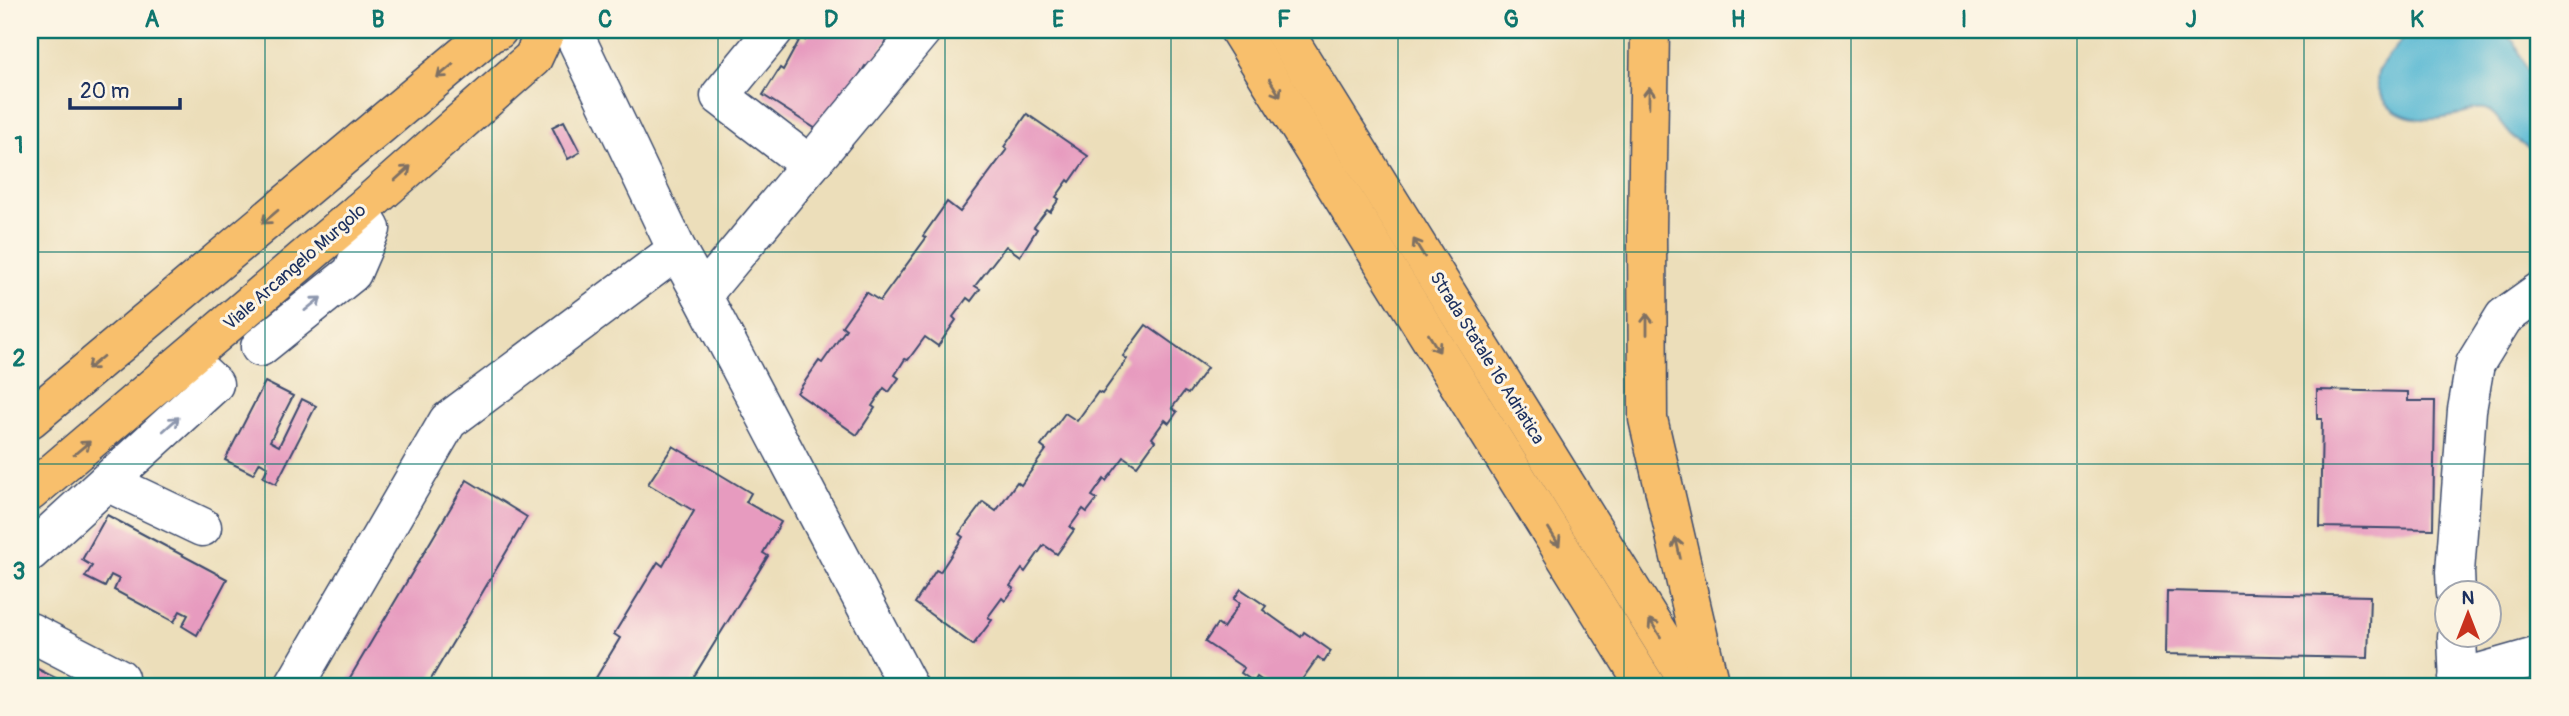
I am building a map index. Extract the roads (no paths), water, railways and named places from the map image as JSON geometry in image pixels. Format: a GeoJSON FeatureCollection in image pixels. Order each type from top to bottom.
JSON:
{"type":"FeatureCollection","features":[{"type":"Feature","properties":{"kind":"main road"},"geometry":{"type":"LineString","coordinates":[[36,411],[469,51],[498,30]]}},
{"type":"Feature","properties":{"kind":"main road","name":"Viale Arcangelo Murgolo"},"geometry":{"type":"LineString","coordinates":[[30,492],[360,211],[533,58],[546,30]]}},
{"type":"Feature","properties":{"kind":"main road"},"geometry":{"type":"LineString","coordinates":[[1239,30],[1646,686]]}},
{"type":"Feature","properties":{"kind":"main road","name":"Strada Statale 16 Adriatica"},"geometry":{"type":"LineString","coordinates":[[1283,30],[1691,686]]}},
{"type":"Feature","properties":{"kind":"main road"},"geometry":{"type":"LineString","coordinates":[[1650,30],[1648,419],[1710,686]]}},
{"type":"Feature","properties":{"kind":"street"},"geometry":{"type":"LineString","coordinates":[[572,30],[677,250],[908,686]]}},
{"type":"Feature","properties":{"kind":"street"},"geometry":{"type":"LineString","coordinates":[[774,30],[720,96],[810,165]]}},
{"type":"Feature","properties":{"kind":"street"},"geometry":{"type":"LineString","coordinates":[[702,295],[922,30]]}},
{"type":"Feature","properties":{"kind":"street"},"geometry":{"type":"LineString","coordinates":[[260,347],[352,273],[370,229],[360,211]]}},
{"type":"Feature","properties":{"kind":"street"},"geometry":{"type":"LineString","coordinates":[[294,686],[448,421],[677,250]]}},
{"type":"Feature","properties":{"kind":"street"},"geometry":{"type":"LineString","coordinates":[[2455,580],[2467,410],[2475,363],[2504,317],[2539,292]]}},
{"type":"Feature","properties":{"kind":"street"},"geometry":{"type":"LineString","coordinates":[[30,552],[214,384],[187,359]]}},
{"type":"Feature","properties":{"kind":"street"},"geometry":{"type":"LineString","coordinates":[[107,482],[202,527]]}},
{"type":"Feature","properties":{"kind":"street"},"geometry":{"type":"LineString","coordinates":[[30,632],[120,678]]}},
{"type":"Feature","properties":{"kind":"street"},"geometry":{"type":"LineString","coordinates":[[2458,650],[2459,683],[2539,656]]}},
{"type":"Feature","properties":{"kind":"water"},"geometry":{"type":"Polygon","coordinates":[[[2407,30],[2498,30],[2515,42],[2539,92],[2539,151],[2519,143],[2491,112],[2485,109],[2439,119],[2420,119],[2402,115],[2394,110],[2379,90],[2378,73],[2407,30]]]}}]}
